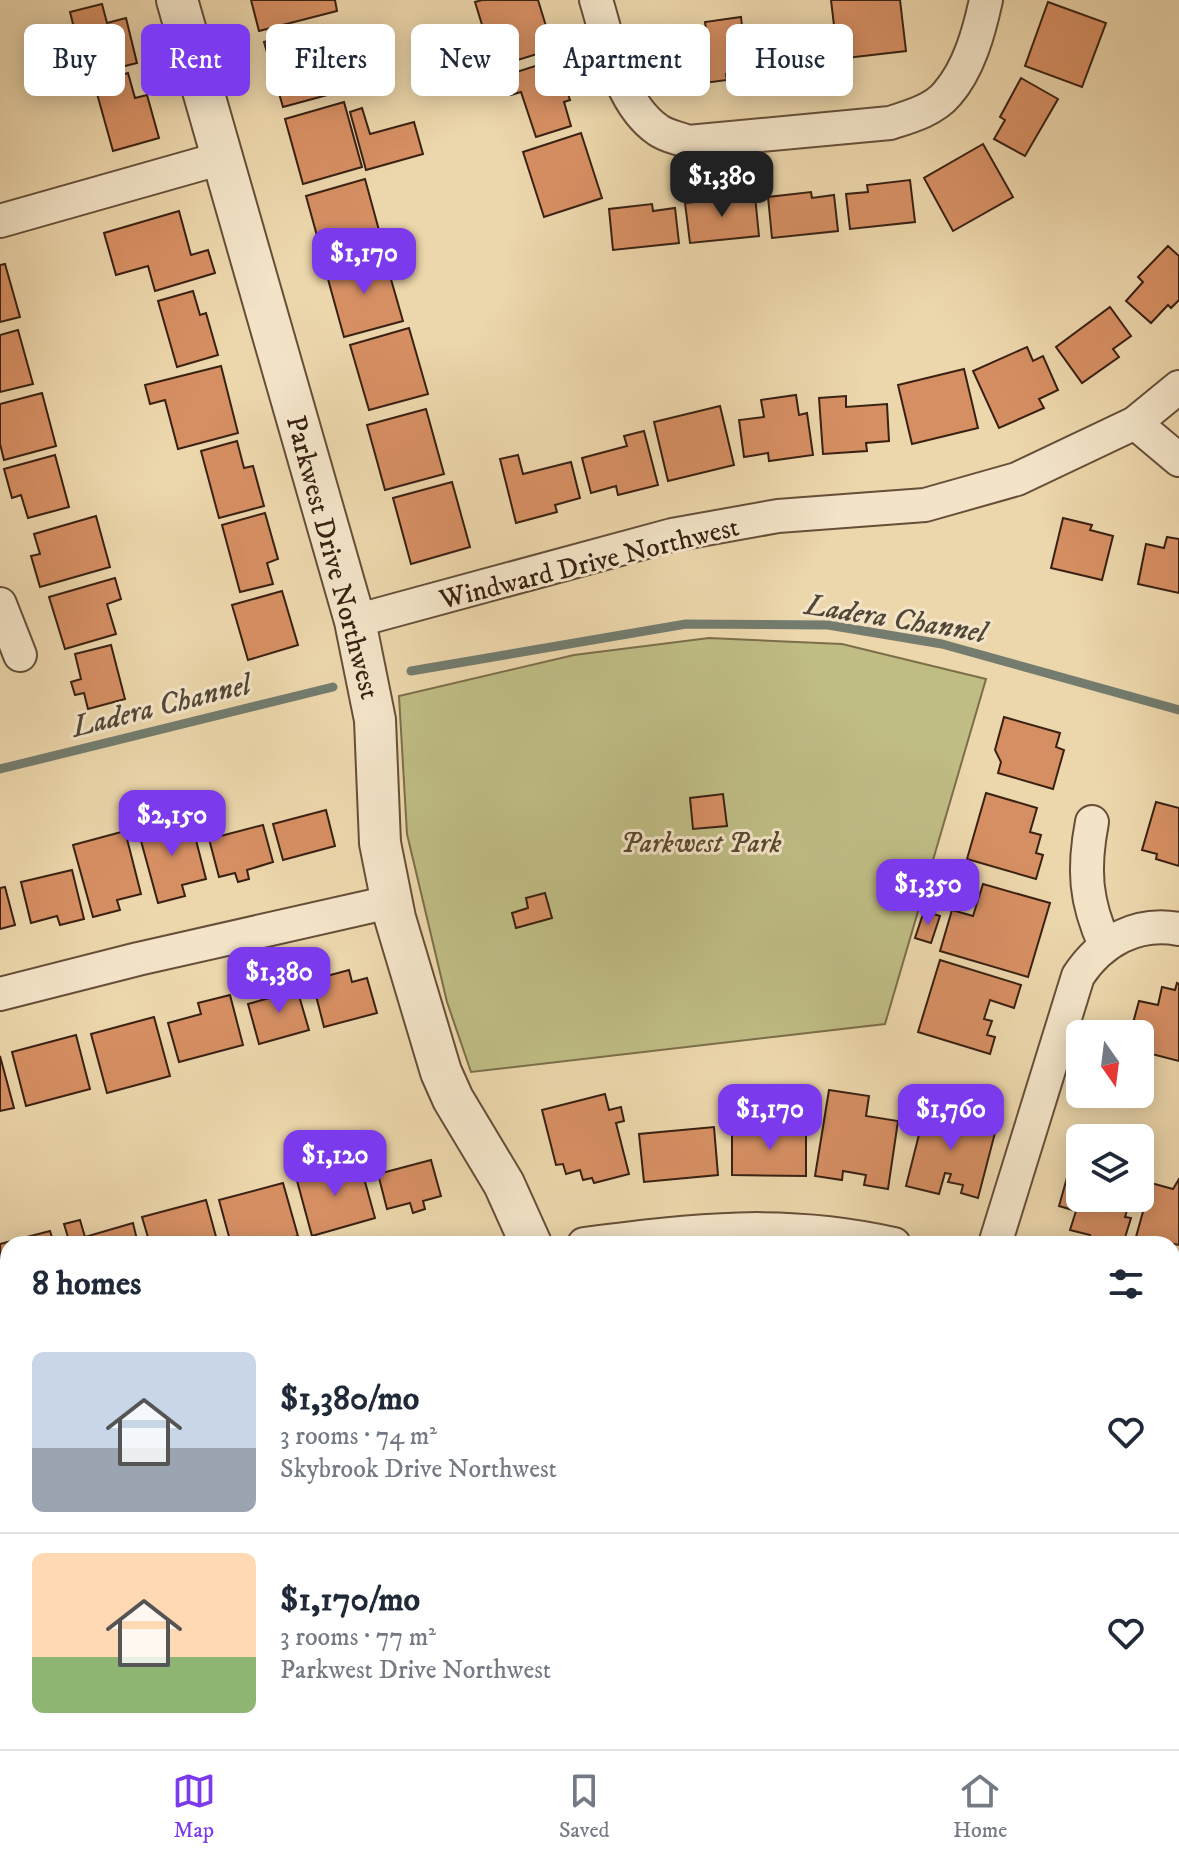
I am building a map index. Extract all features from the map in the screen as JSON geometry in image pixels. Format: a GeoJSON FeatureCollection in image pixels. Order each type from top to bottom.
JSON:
{"type":"FeatureCollection","features":[{"type":"Feature","properties":{"kind":"street","name":"Parkwest Drive Northwest"},"geometry":{"type":"LineString","coordinates":[[177,0],[355,621],[375,720],[380,843],[390,902],[441,1072],[453,1099],[504,1184],[527,1236]]}},
{"type":"Feature","properties":{"kind":"street"},"geometry":{"type":"LineString","coordinates":[[596,0],[620,76],[636,108],[658,130],[688,142],[890,123],[917,115],[946,96],[965,65],[986,0]]}},
{"type":"Feature","properties":{"kind":"street"},"geometry":{"type":"LineString","coordinates":[[0,221],[222,158]]}},
{"type":"Feature","properties":{"kind":"street","name":"Windward Drive Northwest"},"geometry":{"type":"LineString","coordinates":[[355,621],[672,535],[778,516],[925,505],[1017,479],[1135,423],[1179,387]]}},
{"type":"Feature","properties":{"kind":"street"},"geometry":{"type":"LineString","coordinates":[[1135,423],[1179,460]]}},
{"type":"Feature","properties":{"kind":"street"},"geometry":{"type":"LineString","coordinates":[[0,604],[20,655]]}},
{"type":"Feature","properties":{"kind":"street"},"geometry":{"type":"LineString","coordinates":[[1092,822],[1086,851],[1086,884],[1093,919],[1109,942]]}},
{"type":"Feature","properties":{"kind":"street"},"geometry":{"type":"LineString","coordinates":[[0,994],[390,902]]}},
{"type":"Feature","properties":{"kind":"street"},"geometry":{"type":"LineString","coordinates":[[997,1236],[1072,991],[1088,961],[1109,942],[1150,928],[1179,929]]}},
{"type":"Feature","properties":{"kind":"street"},"geometry":{"type":"LineString","coordinates":[[646,1236],[700,1229],[746,1228],[850,1236]]}},
{"type":"Feature","properties":{"kind":"green space","name":"Parkwest Park"},"geometry":{"type":"Polygon","coordinates":[[[709,638],[842,644],[986,679],[885,1024],[471,1072],[447,1002],[407,834],[399,696],[574,655],[709,638]]]}},
{"type":"Feature","properties":{"kind":"building"},"geometry":{"type":"Polygon","coordinates":[[[251,0],[335,0],[337,11],[286,24],[266,24],[266,29],[259,31],[251,0]]]}},
{"type":"Feature","properties":{"kind":"building"},"geometry":{"type":"Polygon","coordinates":[[[538,0],[545,24],[535,24],[535,55],[519,60],[519,24],[482,24],[475,2],[538,0]]]}},
{"type":"Feature","properties":{"kind":"building"},"geometry":{"type":"Polygon","coordinates":[[[831,0],[900,0],[906,51],[853,57],[853,24],[834,24],[831,0]]]}},
{"type":"Feature","properties":{"kind":"building"},"geometry":{"type":"Polygon","coordinates":[[[1048,2],[1106,23],[1082,87],[1025,66],[1048,2]]]}},
{"type":"Feature","properties":{"kind":"building"},"geometry":{"type":"Polygon","coordinates":[[[102,4],[107,23],[126,18],[137,63],[125,66],[125,24],[73,24],[70,12],[102,4]]]}},
{"type":"Feature","properties":{"kind":"building"},"geometry":{"type":"Polygon","coordinates":[[[741,17],[742,24],[726,24],[726,80],[710,82],[710,24],[705,22],[741,17]]]}},
{"type":"Feature","properties":{"kind":"building"},"geometry":{"type":"Polygon","coordinates":[[[535,66],[535,96],[569,96],[570,100],[564,102],[571,126],[536,137],[519,93],[519,71],[535,66]]]}},
{"type":"Feature","properties":{"kind":"building"},"geometry":{"type":"Polygon","coordinates":[[[128,73],[135,98],[147,96],[159,138],[113,151],[98,96],[125,96],[125,74],[128,73]]]}},
{"type":"Feature","properties":{"kind":"building"},"geometry":{"type":"Polygon","coordinates":[[[1021,78],[1058,99],[1025,156],[994,139],[1005,120],[1000,117],[1021,78]]]}},
{"type":"Feature","properties":{"kind":"building"},"geometry":{"type":"Polygon","coordinates":[[[280,96],[324,96],[283,107],[280,96]]]}},
{"type":"Feature","properties":{"kind":"building"},"geometry":{"type":"Polygon","coordinates":[[[344,102],[362,167],[303,184],[285,119],[344,102]]]}},
{"type":"Feature","properties":{"kind":"building"},"geometry":{"type":"Polygon","coordinates":[[[362,108],[370,134],[414,122],[423,154],[366,170],[350,112],[362,108]]]}},
{"type":"Feature","properties":{"kind":"building"},"geometry":{"type":"Polygon","coordinates":[[[581,133],[602,198],[544,217],[523,152],[581,133]]]}},
{"type":"Feature","properties":{"kind":"building"},"geometry":{"type":"Polygon","coordinates":[[[983,144],[1013,197],[953,231],[924,178],[983,144]]]}},
{"type":"Feature","properties":{"kind":"building"},"geometry":{"type":"Polygon","coordinates":[[[365,179],[383,245],[324,261],[306,196],[365,179]]]}},
{"type":"Feature","properties":{"kind":"building"},"geometry":{"type":"Polygon","coordinates":[[[910,180],[915,222],[850,229],[846,194],[868,192],[867,185],[910,180]]]}},
{"type":"Feature","properties":{"kind":"building"},"geometry":{"type":"Polygon","coordinates":[[[811,192],[812,198],[834,195],[838,231],[772,238],[768,197],[811,192]]]}},
{"type":"Feature","properties":{"kind":"building"},"geometry":{"type":"Polygon","coordinates":[[[755,196],[759,236],[690,243],[685,203],[755,196]]]}},
{"type":"Feature","properties":{"kind":"building"},"geometry":{"type":"Polygon","coordinates":[[[652,204],[653,211],[675,208],[679,243],[613,250],[609,209],[652,204]]]}},
{"type":"Feature","properties":{"kind":"building"},"geometry":{"type":"Polygon","coordinates":[[[179,211],[191,255],[208,250],[215,273],[155,291],[148,266],[116,275],[104,233],[179,211]]]}},
{"type":"Feature","properties":{"kind":"building"},"geometry":{"type":"Polygon","coordinates":[[[1168,246],[1179,256],[1179,300],[1171,308],[1168,305],[1151,323],[1126,301],[1143,282],[1138,277],[1168,246]]]}},
{"type":"Feature","properties":{"kind":"building"},"geometry":{"type":"Polygon","coordinates":[[[384,255],[403,321],[344,337],[326,272],[384,255]]]}},
{"type":"Feature","properties":{"kind":"building"},"geometry":{"type":"Polygon","coordinates":[[[5,264],[20,317],[0,322],[0,265],[5,264]]]}},
{"type":"Feature","properties":{"kind":"building"},"geometry":{"type":"Polygon","coordinates":[[[193,291],[200,315],[206,313],[218,355],[177,367],[158,301],[193,291]]]}},
{"type":"Feature","properties":{"kind":"building"},"geometry":{"type":"Polygon","coordinates":[[[1110,307],[1131,336],[1113,349],[1119,357],[1082,383],[1056,347],[1110,307]]]}},
{"type":"Feature","properties":{"kind":"building"},"geometry":{"type":"Polygon","coordinates":[[[409,328],[428,394],[369,410],[350,345],[409,328]]]}},
{"type":"Feature","properties":{"kind":"building"},"geometry":{"type":"Polygon","coordinates":[[[18,330],[33,384],[0,392],[0,335],[18,330]]]}},
{"type":"Feature","properties":{"kind":"building"},"geometry":{"type":"Polygon","coordinates":[[[1027,347],[1033,361],[1043,356],[1058,390],[1039,399],[1044,408],[999,428],[973,371],[1027,347]]]}},
{"type":"Feature","properties":{"kind":"building"},"geometry":{"type":"Polygon","coordinates":[[[221,366],[238,433],[178,449],[165,400],[150,404],[145,385],[221,366]]]}},
{"type":"Feature","properties":{"kind":"building"},"geometry":{"type":"Polygon","coordinates":[[[964,369],[978,428],[912,444],[898,385],[964,369]]]}},
{"type":"Feature","properties":{"kind":"building"},"geometry":{"type":"Polygon","coordinates":[[[42,393],[56,446],[4,460],[0,444],[0,404],[42,393]]]}},
{"type":"Feature","properties":{"kind":"building"},"geometry":{"type":"Polygon","coordinates":[[[796,395],[799,415],[807,413],[813,455],[769,461],[768,453],[744,457],[739,420],[764,417],[761,400],[796,395]]]}},
{"type":"Feature","properties":{"kind":"building"},"geometry":{"type":"Polygon","coordinates":[[[846,396],[846,407],[887,404],[889,441],[866,443],[867,451],[823,454],[819,398],[846,396]]]}},
{"type":"Feature","properties":{"kind":"building"},"geometry":{"type":"Polygon","coordinates":[[[720,406],[734,465],[668,481],[654,422],[720,406]]]}},
{"type":"Feature","properties":{"kind":"building"},"geometry":{"type":"Polygon","coordinates":[[[426,409],[444,474],[385,490],[367,425],[426,409]]]}},
{"type":"Feature","properties":{"kind":"building"},"geometry":{"type":"Polygon","coordinates":[[[644,431],[658,485],[618,495],[616,486],[591,493],[582,458],[627,446],[624,436],[644,431]]]}},
{"type":"Feature","properties":{"kind":"building"},"geometry":{"type":"Polygon","coordinates":[[[237,441],[244,468],[253,466],[264,506],[219,518],[201,451],[237,441]]]}},
{"type":"Feature","properties":{"kind":"building"},"geometry":{"type":"Polygon","coordinates":[[[55,455],[69,507],[28,518],[21,495],[12,498],[4,469],[55,455]]]}},
{"type":"Feature","properties":{"kind":"building"},"geometry":{"type":"Polygon","coordinates":[[[518,455],[523,474],[571,462],[580,498],[555,505],[557,512],[516,523],[500,459],[518,455]]]}},
{"type":"Feature","properties":{"kind":"building"},"geometry":{"type":"Polygon","coordinates":[[[452,482],[470,547],[411,564],[393,498],[452,482]]]}},
{"type":"Feature","properties":{"kind":"building"},"geometry":{"type":"Polygon","coordinates":[[[265,513],[278,559],[267,563],[273,584],[240,592],[222,525],[265,513]]]}},
{"type":"Feature","properties":{"kind":"building"},"geometry":{"type":"Polygon","coordinates":[[[96,516],[110,567],[40,587],[31,556],[40,554],[34,534],[96,516]]]}},
{"type":"Feature","properties":{"kind":"building"},"geometry":{"type":"Polygon","coordinates":[[[1063,518],[1092,525],[1090,530],[1113,536],[1102,580],[1051,568],[1063,518]]]}},
{"type":"Feature","properties":{"kind":"building"},"geometry":{"type":"Polygon","coordinates":[[[1167,537],[1179,539],[1179,593],[1138,584],[1146,544],[1164,548],[1167,537]]]}},
{"type":"Feature","properties":{"kind":"building"},"geometry":{"type":"Polygon","coordinates":[[[115,578],[121,599],[107,604],[116,634],[65,649],[49,597],[115,578]]]}},
{"type":"Feature","properties":{"kind":"building"},"geometry":{"type":"Polygon","coordinates":[[[282,591],[298,645],[248,660],[232,605],[282,591]]]}},
{"type":"Feature","properties":{"kind":"building"},"geometry":{"type":"Polygon","coordinates":[[[111,645],[125,699],[88,709],[84,693],[75,695],[71,682],[81,679],[75,654],[111,645]]]}},
{"type":"Feature","properties":{"kind":"building"},"geometry":{"type":"Polygon","coordinates":[[[1004,717],[1060,733],[1056,747],[1064,750],[1053,789],[998,773],[1001,762],[995,750],[1004,717]]]}},
{"type":"Feature","properties":{"kind":"building"},"geometry":{"type":"Polygon","coordinates":[[[986,793],[1037,808],[1030,832],[1041,835],[1036,853],[1043,855],[1036,879],[967,859],[986,793]]]}},
{"type":"Feature","properties":{"kind":"building"},"geometry":{"type":"Polygon","coordinates":[[[723,794],[727,826],[693,829],[690,798],[723,794]]]}},
{"type":"Feature","properties":{"kind":"building"},"geometry":{"type":"Polygon","coordinates":[[[1156,802],[1179,808],[1179,866],[1156,859],[1157,854],[1142,850],[1156,802]]]}},
{"type":"Feature","properties":{"kind":"building"},"geometry":{"type":"Polygon","coordinates":[[[326,810],[335,846],[283,860],[273,824],[326,810]]]}},
{"type":"Feature","properties":{"kind":"building"},"geometry":{"type":"Polygon","coordinates":[[[190,817],[206,879],[182,885],[185,896],[158,903],[138,830],[190,817]]]}},
{"type":"Feature","properties":{"kind":"building"},"geometry":{"type":"Polygon","coordinates":[[[263,825],[273,862],[247,870],[249,879],[238,882],[235,873],[219,877],[209,839],[263,825]]]}},
{"type":"Feature","properties":{"kind":"building"},"geometry":{"type":"Polygon","coordinates":[[[125,831],[141,894],[117,900],[120,910],[93,917],[73,845],[125,831]]]}},
{"type":"Feature","properties":{"kind":"building"},"geometry":{"type":"Polygon","coordinates":[[[72,870],[84,919],[60,925],[57,916],[31,923],[21,882],[72,870]]]}},
{"type":"Feature","properties":{"kind":"building"},"geometry":{"type":"Polygon","coordinates":[[[983,884],[1050,903],[1028,977],[940,951],[952,910],[973,916],[983,884]]]}},
{"type":"Feature","properties":{"kind":"building"},"geometry":{"type":"Polygon","coordinates":[[[5,887],[15,925],[0,929],[0,888],[5,887]]]}},
{"type":"Feature","properties":{"kind":"building"},"geometry":{"type":"Polygon","coordinates":[[[545,893],[552,918],[516,928],[512,913],[528,908],[526,898],[545,893]]]}},
{"type":"Feature","properties":{"kind":"building"},"geometry":{"type":"Polygon","coordinates":[[[924,911],[940,916],[931,943],[915,938],[924,911]]]}},
{"type":"Feature","properties":{"kind":"building"},"geometry":{"type":"Polygon","coordinates":[[[940,960],[1021,985],[1014,1008],[990,1000],[984,1019],[992,1021],[987,1035],[995,1037],[990,1054],[918,1032],[940,960]]]}},
{"type":"Feature","properties":{"kind":"building"},"geometry":{"type":"Polygon","coordinates":[[[349,970],[352,982],[367,978],[377,1013],[324,1027],[312,980],[349,970]]]}},
{"type":"Feature","properties":{"kind":"building"},"geometry":{"type":"Polygon","coordinates":[[[295,982],[309,1030],[259,1044],[248,1004],[273,997],[271,989],[295,982]]]}},
{"type":"Feature","properties":{"kind":"building"},"geometry":{"type":"Polygon","coordinates":[[[1177,983],[1179,1061],[1154,1055],[1154,1020],[1134,1020],[1139,1001],[1158,1005],[1162,987],[1175,990],[1177,983]]]}},
{"type":"Feature","properties":{"kind":"building"},"geometry":{"type":"Polygon","coordinates":[[[230,995],[243,1045],[179,1062],[168,1023],[201,1014],[198,1003],[230,995]]]}},
{"type":"Feature","properties":{"kind":"building"},"geometry":{"type":"Polygon","coordinates":[[[154,1017],[170,1076],[107,1093],[91,1034],[154,1017]]]}},
{"type":"Feature","properties":{"kind":"building"},"geometry":{"type":"Polygon","coordinates":[[[76,1035],[90,1089],[26,1106],[12,1052],[76,1035]]]}},
{"type":"Feature","properties":{"kind":"building"},"geometry":{"type":"Polygon","coordinates":[[[0,1056],[14,1108],[0,1111],[0,1056]]]}},
{"type":"Feature","properties":{"kind":"building"},"geometry":{"type":"Polygon","coordinates":[[[829,1090],[869,1096],[866,1116],[898,1121],[888,1189],[864,1185],[866,1175],[843,1171],[842,1180],[815,1176],[829,1090]]]}},
{"type":"Feature","properties":{"kind":"building"},"geometry":{"type":"Polygon","coordinates":[[[605,1094],[609,1110],[621,1107],[624,1121],[616,1123],[629,1174],[594,1183],[592,1178],[583,1180],[580,1170],[566,1174],[563,1164],[556,1165],[542,1110],[605,1094]]]}},
{"type":"Feature","properties":{"kind":"building"},"geometry":{"type":"Polygon","coordinates":[[[926,1107],[997,1125],[978,1198],[961,1193],[963,1185],[948,1182],[951,1174],[945,1173],[939,1194],[906,1186],[926,1107]]]}},
{"type":"Feature","properties":{"kind":"building"},"geometry":{"type":"Polygon","coordinates":[[[714,1127],[718,1175],[644,1182],[639,1134],[714,1127]]]}},
{"type":"Feature","properties":{"kind":"building"},"geometry":{"type":"Polygon","coordinates":[[[750,1127],[806,1128],[806,1176],[732,1175],[732,1132],[750,1132],[750,1127]]]}},
{"type":"Feature","properties":{"kind":"building"},"geometry":{"type":"Polygon","coordinates":[[[359,1160],[375,1218],[312,1236],[296,1177],[359,1160]]]}},
{"type":"Feature","properties":{"kind":"building"},"geometry":{"type":"Polygon","coordinates":[[[431,1160],[441,1196],[423,1201],[425,1209],[413,1213],[410,1203],[387,1209],[378,1174],[431,1160]]]}},
{"type":"Feature","properties":{"kind":"building"},"geometry":{"type":"Polygon","coordinates":[[[1179,1179],[1179,1236],[1136,1236],[1143,1212],[1154,1212],[1154,1184],[1173,1189],[1179,1179]]]}},
{"type":"Feature","properties":{"kind":"building"},"geometry":{"type":"Polygon","coordinates":[[[1066,1181],[1066,1208],[1059,1206],[1066,1181]]]}},
{"type":"Feature","properties":{"kind":"building"},"geometry":{"type":"Polygon","coordinates":[[[283,1183],[298,1236],[229,1236],[219,1200],[283,1183]]]}},
{"type":"Feature","properties":{"kind":"building"},"geometry":{"type":"Polygon","coordinates":[[[206,1200],[216,1236],[148,1236],[142,1217],[206,1200]]]}},
{"type":"Feature","properties":{"kind":"building"},"geometry":{"type":"Polygon","coordinates":[[[1076,1212],[1127,1212],[1125,1217],[1131,1218],[1125,1236],[1090,1236],[1070,1230],[1076,1212]]]}},
{"type":"Feature","properties":{"kind":"building"},"geometry":{"type":"Polygon","coordinates":[[[80,1220],[85,1236],[68,1236],[64,1224],[80,1220]]]}},
{"type":"Feature","properties":{"kind":"building"},"geometry":{"type":"Polygon","coordinates":[[[133,1223],[136,1236],[88,1236],[133,1223]]]}},
{"type":"Feature","properties":{"kind":"building"},"geometry":{"type":"Polygon","coordinates":[[[50,1231],[52,1236],[31,1236],[50,1231]]]}},
{"type":"Feature","properties":{"kind":"waterway","name":"Ladera Channel"},"geometry":{"type":"LineString","coordinates":[[411,671],[686,624],[828,625],[942,644],[1179,710]]}},
{"type":"Feature","properties":{"kind":"waterway","name":"Ladera Channel"},"geometry":{"type":"LineString","coordinates":[[0,769],[333,687]]}}]}
